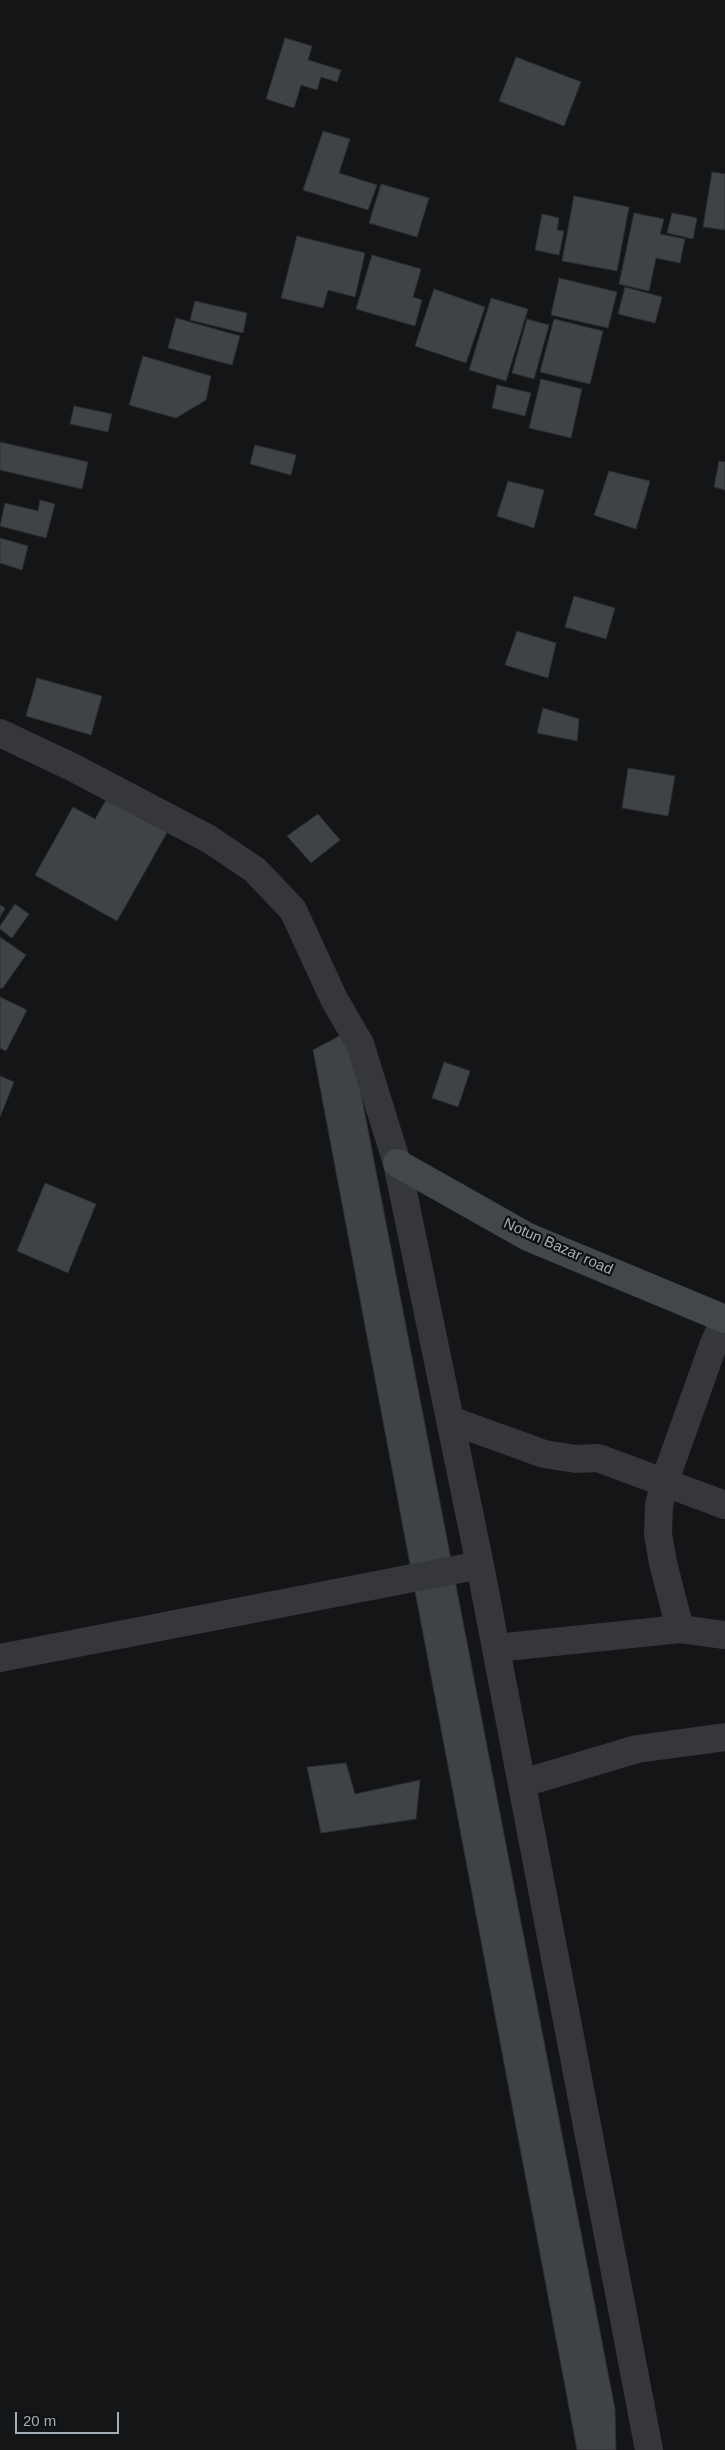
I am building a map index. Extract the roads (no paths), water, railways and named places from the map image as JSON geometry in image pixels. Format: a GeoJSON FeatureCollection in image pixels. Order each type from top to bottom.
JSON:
{"type":"FeatureCollection","features":[{"type":"Feature","properties":{"kind":"street"},"geometry":{"type":"LineString","coordinates":[[0,733],[72,767],[209,839],[255,870],[292,910],[334,999],[360,1044],[397,1162],[480,1565],[649,2450]]}},
{"type":"Feature","properties":{"kind":"street","name":"Notun Bazar road"},"geometry":{"type":"LineString","coordinates":[[397,1162],[528,1237],[725,1319]]}},
{"type":"Feature","properties":{"kind":"street"},"geometry":{"type":"LineString","coordinates":[[680,1628],[663,1563],[658,1534],[659,1506],[664,1483],[713,1346],[725,1319]]}},
{"type":"Feature","properties":{"kind":"street"},"geometry":{"type":"LineString","coordinates":[[450,1420],[544,1454],[576,1460],[598,1458],[654,1477],[664,1483],[725,1505]]}},
{"type":"Feature","properties":{"kind":"street"},"geometry":{"type":"LineString","coordinates":[[0,1658],[480,1565]]}},
{"type":"Feature","properties":{"kind":"street"},"geometry":{"type":"LineString","coordinates":[[496,1648],[680,1628],[725,1635]]}},
{"type":"Feature","properties":{"kind":"street"},"geometry":{"type":"LineString","coordinates":[[523,1783],[637,1749],[725,1737]]}}]}
